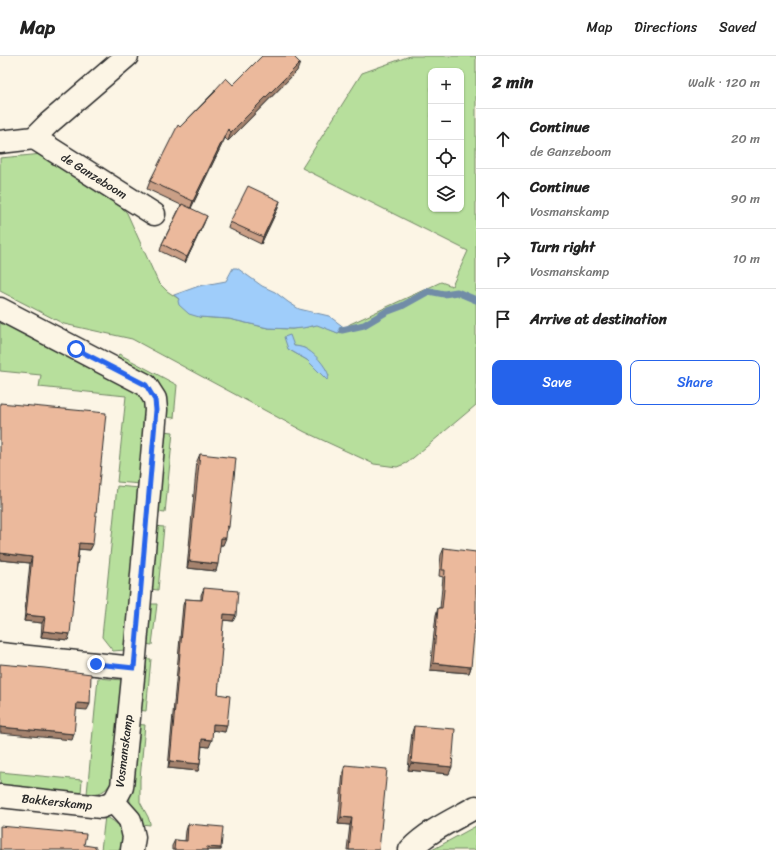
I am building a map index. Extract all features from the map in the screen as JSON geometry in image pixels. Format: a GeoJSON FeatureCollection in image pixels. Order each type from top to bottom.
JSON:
{"type":"FeatureCollection","features":[{"type":"Feature","properties":{"kind":"street"},"geometry":{"type":"LineString","coordinates":[[0,142],[34,138],[49,123],[127,56]]}},
{"type":"Feature","properties":{"kind":"street","name":"de Ganzeboom"},"geometry":{"type":"LineString","coordinates":[[34,138],[154,214]]}},
{"type":"Feature","properties":{"kind":"street","name":"Vosmanskamp"},"geometry":{"type":"LineString","coordinates":[[0,309],[146,385],[155,400],[156,410],[134,668],[122,787],[114,802],[130,820],[134,837],[132,850]]}},
{"type":"Feature","properties":{"kind":"street"},"geometry":{"type":"LineString","coordinates":[[0,654],[134,668]]}},
{"type":"Feature","properties":{"kind":"street","name":"Bakkerskamp"},"geometry":{"type":"LineString","coordinates":[[0,796],[101,807],[114,802]]}},
{"type":"Feature","properties":{"kind":"street"},"geometry":{"type":"LineString","coordinates":[[410,850],[418,841],[429,833],[476,807]]}},
{"type":"Feature","properties":{"kind":"green space"},"geometry":{"type":"Polygon","coordinates":[[[410,56],[476,56],[476,405],[407,463],[397,467],[374,464],[305,432],[132,339],[64,324],[0,291],[0,158],[43,154],[119,204],[127,213],[158,282],[199,317],[229,319],[268,328],[292,329],[317,324],[338,333],[350,324],[441,282],[452,286],[468,251],[302,168],[362,73],[410,56]],[[294,346],[288,349],[307,360],[327,379],[310,352],[304,348],[294,346]]]}},
{"type":"Feature","properties":{"kind":"green space"},"geometry":{"type":"Polygon","coordinates":[[[0,319],[138,392],[145,400],[147,410],[141,484],[117,482],[126,396],[39,387],[41,375],[0,371],[0,319]]]}},
{"type":"Feature","properties":{"kind":"green space"},"geometry":{"type":"Polygon","coordinates":[[[119,354],[177,385],[174,418],[166,417],[115,360],[119,354]]]}},
{"type":"Feature","properties":{"kind":"green space"},"geometry":{"type":"Polygon","coordinates":[[[162,431],[173,432],[165,513],[157,512],[162,431]]]}},
{"type":"Feature","properties":{"kind":"green space"},"geometry":{"type":"Polygon","coordinates":[[[117,486],[140,488],[125,650],[113,651],[102,637],[117,486]]]}},
{"type":"Feature","properties":{"kind":"green space"},"geometry":{"type":"Polygon","coordinates":[[[153,526],[164,527],[158,590],[150,589],[153,526]]]}},
{"type":"Feature","properties":{"kind":"green space"},"geometry":{"type":"Polygon","coordinates":[[[146,604],[157,604],[152,645],[145,644],[146,604]]]}},
{"type":"Feature","properties":{"kind":"green space"},"geometry":{"type":"Polygon","coordinates":[[[141,658],[151,659],[146,711],[138,710],[141,658]]]}},
{"type":"Feature","properties":{"kind":"green space"},"geometry":{"type":"Polygon","coordinates":[[[98,678],[122,680],[112,781],[107,788],[101,792],[87,794],[98,678]]]}},
{"type":"Feature","properties":{"kind":"green space"},"geometry":{"type":"Polygon","coordinates":[[[134,724],[145,725],[140,779],[140,802],[148,817],[150,825],[141,824],[131,808],[129,794],[134,724]]]}},
{"type":"Feature","properties":{"kind":"green space"},"geometry":{"type":"Polygon","coordinates":[[[0,772],[82,780],[81,793],[0,786],[0,772]]]}},
{"type":"Feature","properties":{"kind":"green space"},"geometry":{"type":"Polygon","coordinates":[[[105,816],[121,829],[124,838],[125,850],[101,850],[105,816]]]}},
{"type":"Feature","properties":{"kind":"green space"},"geometry":{"type":"Polygon","coordinates":[[[476,826],[476,850],[432,850],[476,826]]]}},
{"type":"Feature","properties":{"kind":"water"},"geometry":{"type":"Polygon","coordinates":[[[233,268],[237,268],[262,286],[275,292],[299,309],[329,316],[345,328],[338,333],[317,325],[292,329],[268,328],[229,319],[199,317],[189,314],[179,305],[179,299],[174,295],[199,286],[226,281],[233,268]]]}},
{"type":"Feature","properties":{"kind":"water"},"geometry":{"type":"Polygon","coordinates":[[[290,335],[294,346],[302,347],[308,350],[319,360],[329,376],[327,380],[307,360],[288,349],[284,337],[290,335]]]}},
{"type":"Feature","properties":{"kind":"building"},"geometry":{"type":"Polygon","coordinates":[[[262,56],[293,56],[300,63],[231,132],[228,129],[193,201],[150,181],[178,125],[180,127],[216,91],[215,90],[226,78],[233,85],[262,56]]]}},
{"type":"Feature","properties":{"kind":"building"},"geometry":{"type":"Polygon","coordinates":[[[248,186],[280,201],[263,237],[230,222],[248,186]]]}},
{"type":"Feature","properties":{"kind":"building"},"geometry":{"type":"Polygon","coordinates":[[[182,204],[207,216],[187,257],[162,244],[182,204]]]}},
{"type":"Feature","properties":{"kind":"building"},"geometry":{"type":"Polygon","coordinates":[[[0,403],[106,413],[93,544],[79,543],[70,634],[43,631],[45,617],[26,615],[32,557],[0,553],[0,403]]]}},
{"type":"Feature","properties":{"kind":"building"},"geometry":{"type":"Polygon","coordinates":[[[200,454],[236,458],[229,527],[227,526],[226,538],[221,538],[218,564],[189,561],[200,454]]]}},
{"type":"Feature","properties":{"kind":"building"},"geometry":{"type":"Polygon","coordinates":[[[444,548],[476,552],[476,615],[471,667],[433,663],[438,608],[442,608],[444,589],[445,570],[442,570],[444,548]]]}},
{"type":"Feature","properties":{"kind":"building"},"geometry":{"type":"Polygon","coordinates":[[[204,588],[238,591],[236,615],[224,614],[221,648],[218,694],[230,696],[227,725],[213,724],[212,740],[202,739],[200,764],[170,761],[185,599],[202,600],[204,588]]]}},
{"type":"Feature","properties":{"kind":"building"},"geometry":{"type":"Polygon","coordinates":[[[0,664],[91,674],[90,704],[77,703],[74,734],[0,727],[0,664]]]}},
{"type":"Feature","properties":{"kind":"building"},"geometry":{"type":"Polygon","coordinates":[[[414,726],[455,729],[452,767],[411,763],[414,726]]]}},
{"type":"Feature","properties":{"kind":"building"},"geometry":{"type":"Polygon","coordinates":[[[345,765],[387,769],[379,850],[349,850],[352,818],[341,817],[345,765]]]}},
{"type":"Feature","properties":{"kind":"building"},"geometry":{"type":"Polygon","coordinates":[[[188,824],[223,827],[221,848],[207,847],[207,850],[174,850],[175,840],[187,841],[188,824]]]}},
{"type":"Feature","properties":{"kind":"building"},"geometry":{"type":"Polygon","coordinates":[[[0,826],[86,834],[84,845],[96,847],[96,850],[0,850],[0,826]]]}},
{"type":"Feature","properties":{"kind":"waterway"},"geometry":{"type":"LineString","coordinates":[[342,330],[364,325],[386,312],[402,306],[429,291],[444,294],[457,292],[476,300]]}},
{"type":"Feature","properties":{"kind":"route"},"geometry":{"type":"LineString","coordinates":[[76,349],[146,385],[155,400],[156,410],[134,668],[96,664]]}}]}
